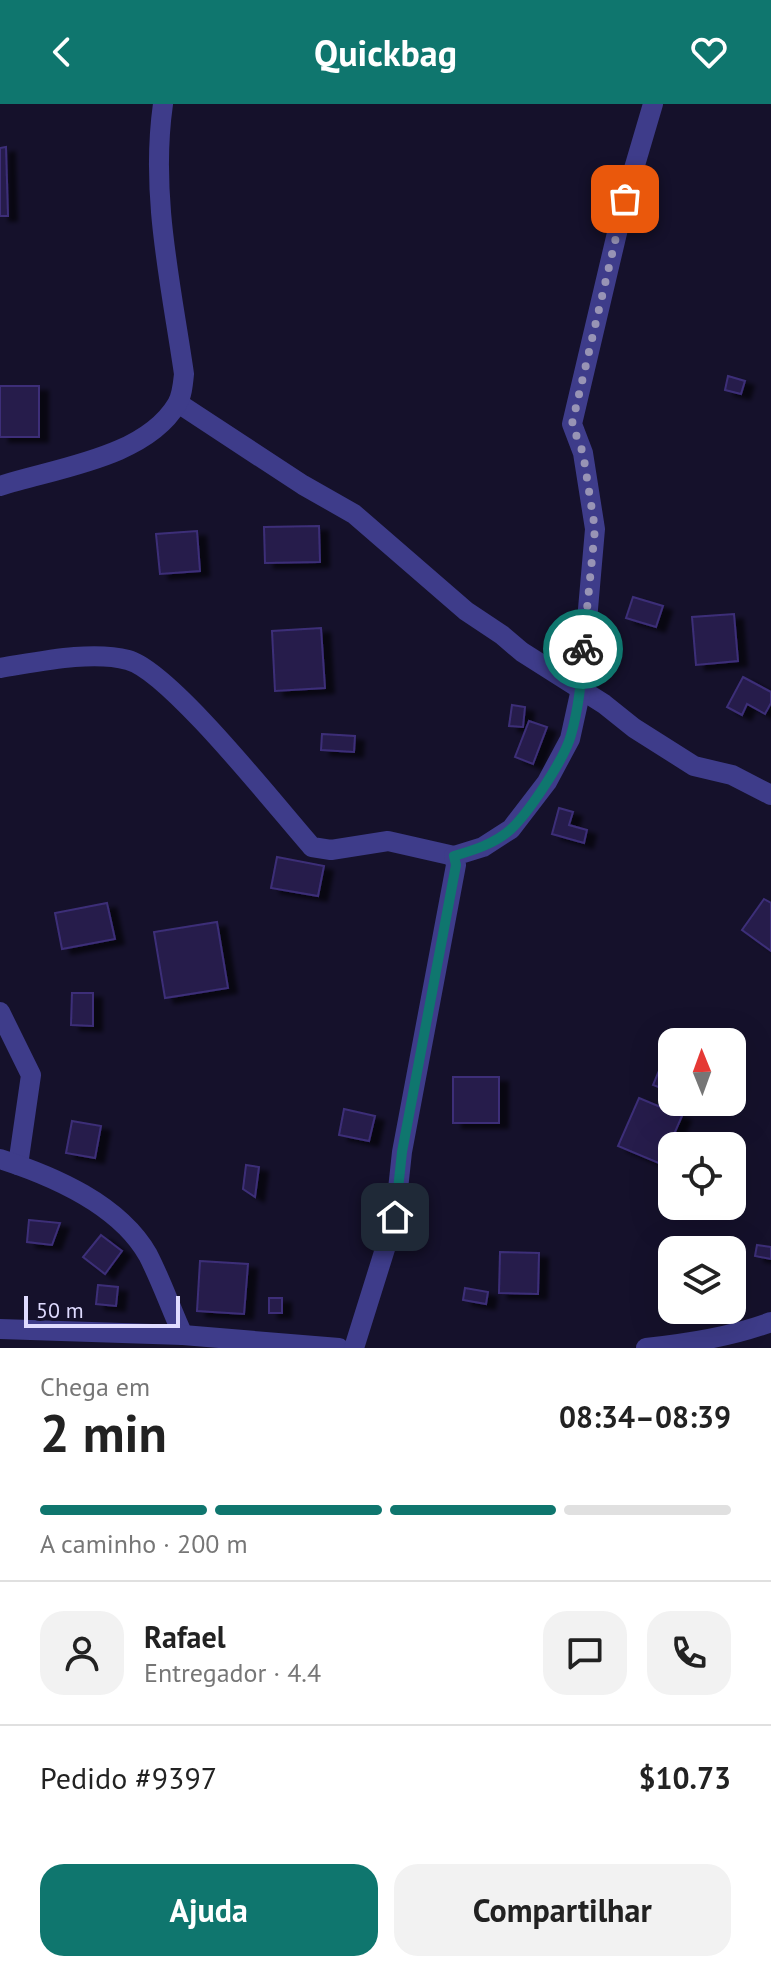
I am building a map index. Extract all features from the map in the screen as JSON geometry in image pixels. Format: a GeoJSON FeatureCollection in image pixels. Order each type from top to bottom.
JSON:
{"type":"FeatureCollection","features":[{"type":"Feature","properties":{"kind":"street"},"geometry":{"type":"LineString","coordinates":[[0,486],[118,451],[150,433],[178,403],[184,374],[159,198],[159,134],[163,104]]}},
{"type":"Feature","properties":{"kind":"street"},"geometry":{"type":"LineString","coordinates":[[0,668],[51,660],[108,657],[130,660],[145,668],[186,706],[312,847],[341,849],[388,841],[454,856],[483,847],[511,829],[547,782],[570,739],[581,689],[595,529],[583,453],[572,424],[625,199],[653,104]]}},
{"type":"Feature","properties":{"kind":"street"},"geometry":{"type":"LineString","coordinates":[[178,403],[303,485],[354,514],[466,611],[522,652],[694,766],[732,775],[771,795]]}},
{"type":"Feature","properties":{"kind":"street"},"geometry":{"type":"LineString","coordinates":[[354,1348],[395,1217],[402,1152],[444,934],[456,865],[454,856]]}},
{"type":"Feature","properties":{"kind":"street"},"geometry":{"type":"LineString","coordinates":[[0,1012],[31,1075],[9,1162],[81,1194],[131,1233],[147,1254],[183,1335]]}},
{"type":"Feature","properties":{"kind":"street"},"geometry":{"type":"LineString","coordinates":[[646,1348],[700,1342],[771,1322]]}},
{"type":"Feature","properties":{"kind":"street"},"geometry":{"type":"LineString","coordinates":[[0,1329],[183,1335],[339,1348]]}},
{"type":"Feature","properties":{"kind":"building"},"geometry":{"type":"Polygon","coordinates":[[[6,147],[8,216],[0,216],[0,148],[6,147]]]}},
{"type":"Feature","properties":{"kind":"building"},"geometry":{"type":"Polygon","coordinates":[[[728,376],[745,381],[741,394],[725,390],[728,376]]]}},
{"type":"Feature","properties":{"kind":"building"},"geometry":{"type":"Polygon","coordinates":[[[0,386],[39,386],[39,437],[0,437],[0,386]]]}},
{"type":"Feature","properties":{"kind":"building"},"geometry":{"type":"Polygon","coordinates":[[[319,526],[320,562],[265,563],[264,527],[319,526]]]}},
{"type":"Feature","properties":{"kind":"building"},"geometry":{"type":"Polygon","coordinates":[[[197,531],[200,571],[160,574],[156,534],[197,531]]]}},
{"type":"Feature","properties":{"kind":"building"},"geometry":{"type":"Polygon","coordinates":[[[633,597],[663,606],[656,627],[626,618],[633,597]]]}},
{"type":"Feature","properties":{"kind":"building"},"geometry":{"type":"Polygon","coordinates":[[[734,614],[738,661],[696,665],[692,617],[734,614]]]}},
{"type":"Feature","properties":{"kind":"building"},"geometry":{"type":"Polygon","coordinates":[[[321,628],[325,688],[275,691],[272,631],[321,628]]]}},
{"type":"Feature","properties":{"kind":"building"},"geometry":{"type":"Polygon","coordinates":[[[743,677],[771,692],[771,703],[765,714],[747,704],[742,715],[727,707],[743,677]]]}},
{"type":"Feature","properties":{"kind":"building"},"geometry":{"type":"Polygon","coordinates":[[[512,705],[525,707],[523,727],[509,726],[512,705]]]}},
{"type":"Feature","properties":{"kind":"building"},"geometry":{"type":"Polygon","coordinates":[[[529,721],[547,727],[533,764],[515,757],[529,721]]]}},
{"type":"Feature","properties":{"kind":"building"},"geometry":{"type":"Polygon","coordinates":[[[322,734],[355,736],[354,752],[321,750],[322,734]]]}},
{"type":"Feature","properties":{"kind":"building"},"geometry":{"type":"Polygon","coordinates":[[[559,808],[573,812],[569,825],[587,830],[584,843],[552,834],[559,808]]]}},
{"type":"Feature","properties":{"kind":"building"},"geometry":{"type":"Polygon","coordinates":[[[277,857],[324,866],[318,896],[271,888],[277,857]]]}},
{"type":"Feature","properties":{"kind":"building"},"geometry":{"type":"Polygon","coordinates":[[[764,899],[771,903],[771,951],[742,930],[764,899]]]}},
{"type":"Feature","properties":{"kind":"building"},"geometry":{"type":"Polygon","coordinates":[[[107,903],[115,939],[62,949],[55,913],[107,903]]]}},
{"type":"Feature","properties":{"kind":"building"},"geometry":{"type":"Polygon","coordinates":[[[217,922],[228,988],[165,998],[154,932],[217,922]]]}},
{"type":"Feature","properties":{"kind":"building"},"geometry":{"type":"Polygon","coordinates":[[[72,993],[93,993],[93,1026],[71,1025],[72,993]]]}},
{"type":"Feature","properties":{"kind":"building"},"geometry":{"type":"Polygon","coordinates":[[[453,1077],[499,1077],[499,1123],[453,1123],[453,1077]]]}},
{"type":"Feature","properties":{"kind":"building"},"geometry":{"type":"Polygon","coordinates":[[[639,1098],[658,1106],[658,1116],[682,1116],[675,1132],[658,1132],[658,1163],[618,1146],[639,1098]]]}},
{"type":"Feature","properties":{"kind":"building"},"geometry":{"type":"Polygon","coordinates":[[[344,1109],[375,1116],[369,1141],[339,1135],[344,1109]]]}},
{"type":"Feature","properties":{"kind":"building"},"geometry":{"type":"Polygon","coordinates":[[[72,1121],[101,1126],[95,1158],[66,1153],[72,1121]]]}},
{"type":"Feature","properties":{"kind":"building"},"geometry":{"type":"Polygon","coordinates":[[[246,1165],[259,1167],[255,1197],[243,1189],[246,1165]]]}},
{"type":"Feature","properties":{"kind":"building"},"geometry":{"type":"Polygon","coordinates":[[[29,1220],[60,1223],[52,1245],[27,1242],[29,1220]]]}},
{"type":"Feature","properties":{"kind":"building"},"geometry":{"type":"Polygon","coordinates":[[[101,1235],[122,1251],[105,1274],[83,1257],[101,1235]]]}},
{"type":"Feature","properties":{"kind":"building"},"geometry":{"type":"Polygon","coordinates":[[[757,1245],[771,1247],[771,1259],[755,1256],[757,1245]]]}},
{"type":"Feature","properties":{"kind":"building"},"geometry":{"type":"Polygon","coordinates":[[[500,1252],[539,1253],[538,1294],[499,1293],[500,1252]]]}},
{"type":"Feature","properties":{"kind":"building"},"geometry":{"type":"Polygon","coordinates":[[[200,1261],[248,1264],[244,1314],[197,1311],[200,1261]]]}},
{"type":"Feature","properties":{"kind":"building"},"geometry":{"type":"Polygon","coordinates":[[[98,1285],[118,1287],[116,1306],[96,1304],[98,1285]]]}},
{"type":"Feature","properties":{"kind":"building"},"geometry":{"type":"Polygon","coordinates":[[[465,1288],[488,1292],[486,1304],[463,1300],[465,1288]]]}},
{"type":"Feature","properties":{"kind":"building"},"geometry":{"type":"Polygon","coordinates":[[[269,1298],[282,1298],[282,1313],[269,1313],[269,1298]]]}},
{"type":"Feature","properties":{"kind":"way so far"},"geometry":{"type":"LineString","coordinates":[[583,649],[595,529],[583,453],[572,424],[625,199]]}},
{"type":"Feature","properties":{"kind":"route"},"geometry":{"type":"LineString","coordinates":[[395,1217],[402,1152],[444,934],[456,865],[454,856],[483,847],[511,829],[547,782],[570,739],[581,689],[583,649]]}}]}
